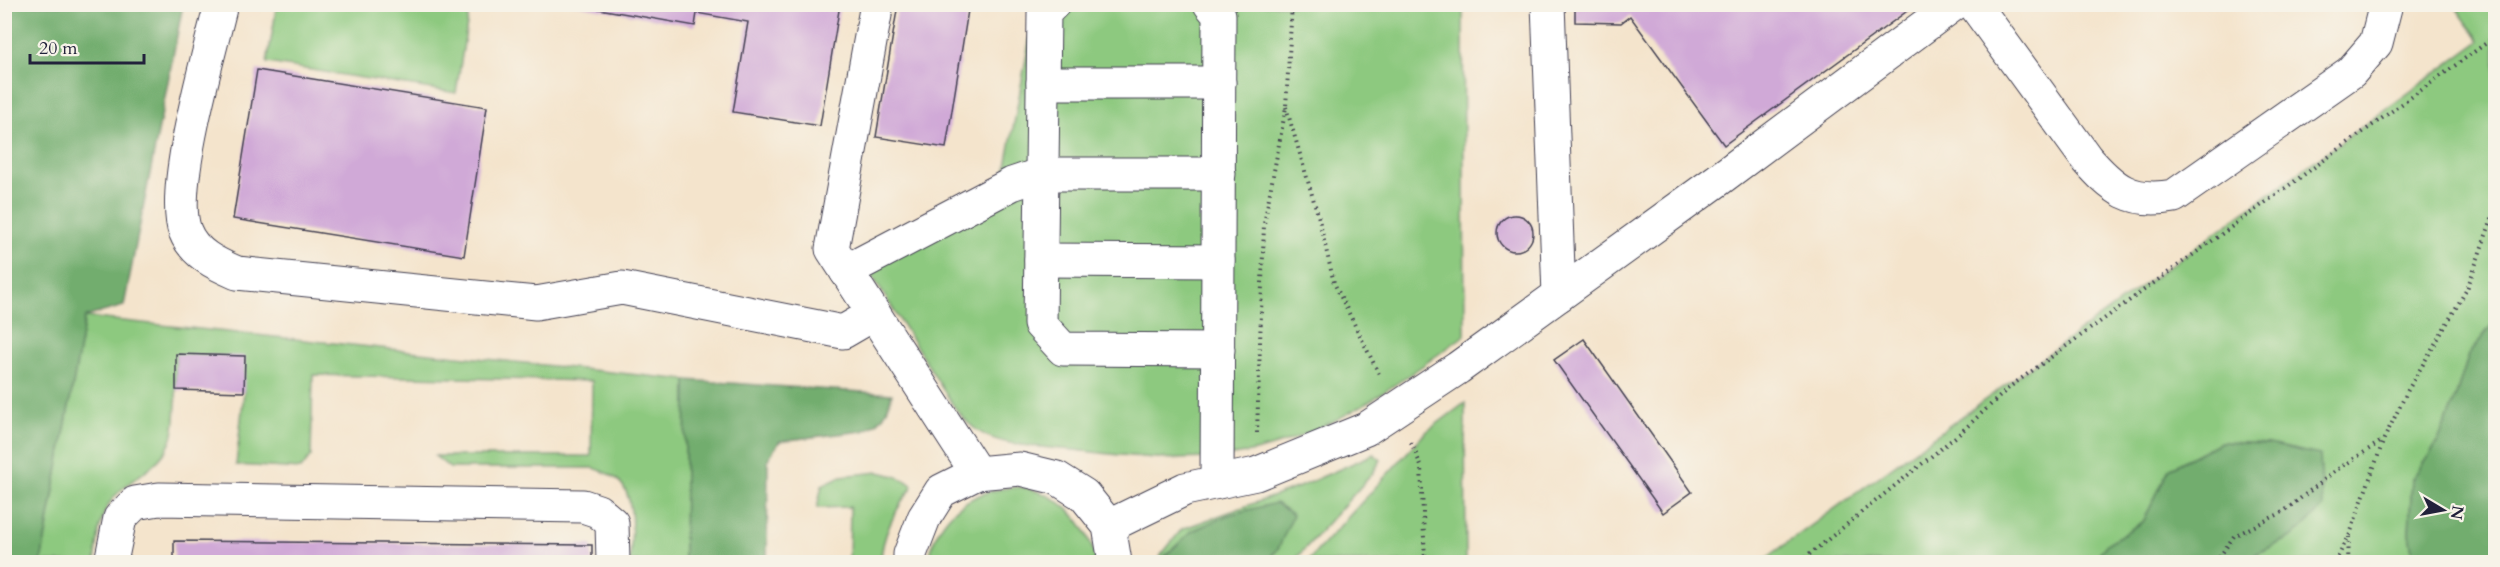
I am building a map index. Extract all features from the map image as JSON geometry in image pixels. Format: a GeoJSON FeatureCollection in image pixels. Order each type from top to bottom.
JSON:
{"type":"FeatureCollection","features":[{"type":"Feature","properties":{"kind":"street"},"geometry":{"type":"LineString","coordinates":[[221,4],[195,114],[182,191],[181,212],[190,239],[212,262],[237,273],[536,303],[622,288],[843,332],[874,314]]}},
{"type":"Feature","properties":{"kind":"street"},"geometry":{"type":"LineString","coordinates":[[877,4],[832,249],[977,473]]}},
{"type":"Feature","properties":{"kind":"street"},"geometry":{"type":"LineString","coordinates":[[1053,4],[1044,14],[1040,324],[1064,350],[1218,350]]}},
{"type":"Feature","properties":{"kind":"street"},"geometry":{"type":"LineString","coordinates":[[1210,4],[1220,15],[1217,482]]}},
{"type":"Feature","properties":{"kind":"street"},"geometry":{"type":"LineString","coordinates":[[1548,4],[1559,294]]}},
{"type":"Feature","properties":{"kind":"street"},"geometry":{"type":"LineString","coordinates":[[1109,526],[1185,489],[1256,474],[1366,429],[1718,180],[1954,4]]}},
{"type":"Feature","properties":{"kind":"street"},"geometry":{"type":"LineString","coordinates":[[1974,4],[2086,158],[2105,180],[2127,195],[2154,200],[2174,196],[2183,191],[2351,72],[2376,43],[2386,4]]}},
{"type":"Feature","properties":{"kind":"street"},"geometry":{"type":"LineString","coordinates":[[1043,83],[1219,83]]}},
{"type":"Feature","properties":{"kind":"street"},"geometry":{"type":"LineString","coordinates":[[846,271],[1012,184],[1042,174],[1219,174]]}},
{"type":"Feature","properties":{"kind":"street"},"geometry":{"type":"LineString","coordinates":[[1041,261],[1218,261]]}},
{"type":"Feature","properties":{"kind":"street"},"geometry":{"type":"LineString","coordinates":[[910,562],[910,554],[924,518],[941,491],[977,473],[1020,469],[1057,478],[1084,495],[1109,526],[1115,562]]}},
{"type":"Feature","properties":{"kind":"street"},"geometry":{"type":"LineString","coordinates":[[111,562],[120,518],[135,504],[159,499],[583,506],[598,511],[612,523],[613,562]]}},
{"type":"Feature","properties":{"kind":"path"},"geometry":{"type":"LineString","coordinates":[[1256,474],[1264,224],[1286,107],[1292,4]]}},
{"type":"Feature","properties":{"kind":"path"},"geometry":{"type":"LineString","coordinates":[[1800,562],[1959,434],[2011,386],[2496,36]]}},
{"type":"Feature","properties":{"kind":"path"},"geometry":{"type":"LineString","coordinates":[[1286,107],[1318,215],[1334,283],[1397,409],[1421,466],[1425,562]]}},
{"type":"Feature","properties":{"kind":"path"},"geometry":{"type":"LineString","coordinates":[[2335,562],[2350,534],[2384,439],[2408,390],[2467,289],[2496,207]]}},
{"type":"Feature","properties":{"kind":"path"},"geometry":{"type":"LineString","coordinates":[[2216,562],[2234,536],[2283,512],[2335,471],[2384,439]]}},
{"type":"Feature","properties":{"kind":"path"},"geometry":{"type":"LineString","coordinates":[[2348,562],[2350,534]]}},
{"type":"Feature","properties":{"kind":"green space"},"geometry":{"type":"Polygon","coordinates":[[[4,5],[183,5],[124,306],[85,317],[41,562],[5,562],[4,5]]]}},
{"type":"Feature","properties":{"kind":"green space"},"geometry":{"type":"Polygon","coordinates":[[[277,5],[470,5],[456,93],[267,63],[277,5]]]}},
{"type":"Feature","properties":{"kind":"green space"},"geometry":{"type":"Polygon","coordinates":[[[1036,5],[1463,5],[1465,335],[1366,404],[1312,431],[1255,451],[1211,458],[1142,457],[1011,443],[978,431],[962,417],[949,399],[861,258],[1003,183],[1036,5]]]}},
{"type":"Feature","properties":{"kind":"green space"},"geometry":{"type":"Polygon","coordinates":[[[2454,5],[2495,5],[2495,321],[2469,354],[2454,402],[2437,444],[2412,479],[2409,533],[2414,562],[2247,562],[2256,554],[2294,536],[2269,444],[2220,442],[2169,469],[2143,522],[2108,543],[2094,562],[1761,562],[2480,41],[2454,5]]]}},
{"type":"Feature","properties":{"kind":"green space"},"geometry":{"type":"Polygon","coordinates":[[[85,317],[686,380],[684,562],[630,562],[632,523],[630,503],[623,486],[602,471],[594,468],[450,468],[435,456],[591,456],[592,381],[313,375],[311,456],[301,469],[236,465],[244,392],[176,355],[176,408],[172,438],[160,458],[116,495],[109,504],[101,525],[95,562],[41,562],[85,317]]]}},
{"type":"Feature","properties":{"kind":"green space"},"geometry":{"type":"Polygon","coordinates":[[[2495,321],[2495,562],[2414,562],[2409,533],[2412,479],[2437,444],[2454,402],[2469,354],[2495,321]]]}},
{"type":"Feature","properties":{"kind":"green space"},"geometry":{"type":"Polygon","coordinates":[[[686,380],[892,394],[883,417],[875,425],[863,431],[780,441],[768,459],[767,562],[684,562],[686,380]]]}},
{"type":"Feature","properties":{"kind":"green space"},"geometry":{"type":"Polygon","coordinates":[[[1465,403],[1466,562],[1307,562],[1426,432],[1465,403]]]}},
{"type":"Feature","properties":{"kind":"green space"},"geometry":{"type":"Polygon","coordinates":[[[2220,442],[2269,444],[2320,455],[2323,507],[2294,536],[2256,554],[2247,562],[2094,562],[2108,543],[2143,522],[2169,469],[2220,442]]]}},
{"type":"Feature","properties":{"kind":"green space"},"geometry":{"type":"Polygon","coordinates":[[[1374,454],[1381,460],[1372,474],[1293,562],[1265,562],[1278,549],[1165,556],[1169,562],[1159,562],[1161,555],[1182,529],[1299,487],[1374,454]]]}},
{"type":"Feature","properties":{"kind":"green space"},"geometry":{"type":"Polygon","coordinates":[[[879,472],[904,480],[912,485],[911,489],[890,524],[881,562],[849,562],[850,507],[817,508],[822,485],[841,476],[879,472]]]}},
{"type":"Feature","properties":{"kind":"green space"},"geometry":{"type":"Polygon","coordinates":[[[1020,487],[1048,496],[1071,512],[1087,534],[1096,562],[928,562],[939,530],[959,507],[986,493],[1020,487]]]}},
{"type":"Feature","properties":{"kind":"green space"},"geometry":{"type":"Polygon","coordinates":[[[1276,503],[1293,515],[1278,549],[1265,562],[1169,562],[1165,556],[1192,531],[1228,515],[1276,503]]]}},
{"type":"Feature","properties":{"kind":"building"},"geometry":{"type":"Polygon","coordinates":[[[571,4],[840,4],[820,126],[733,112],[748,22],[697,13],[695,26],[571,4]]]}},
{"type":"Feature","properties":{"kind":"building"},"geometry":{"type":"Polygon","coordinates":[[[898,4],[969,4],[946,148],[876,137],[898,4]]]}},
{"type":"Feature","properties":{"kind":"building"},"geometry":{"type":"Polygon","coordinates":[[[1575,4],[1913,4],[1914,6],[1724,145],[1630,16],[1621,23],[1575,22],[1575,4]]]}},
{"type":"Feature","properties":{"kind":"building"},"geometry":{"type":"Polygon","coordinates":[[[257,70],[487,107],[464,256],[233,219],[257,70]]]}},
{"type":"Feature","properties":{"kind":"building"},"geometry":{"type":"Polygon","coordinates":[[[1515,215],[1528,220],[1533,233],[1528,246],[1515,251],[1502,246],[1497,233],[1502,220],[1515,215]]]}},
{"type":"Feature","properties":{"kind":"building"},"geometry":{"type":"Polygon","coordinates":[[[1584,339],[1692,492],[1663,513],[1554,360],[1584,339]]]}},
{"type":"Feature","properties":{"kind":"building"},"geometry":{"type":"Polygon","coordinates":[[[176,354],[245,356],[244,392],[176,390],[176,354]]]}},
{"type":"Feature","properties":{"kind":"building"},"geometry":{"type":"Polygon","coordinates":[[[174,541],[592,545],[592,562],[174,562],[174,541]]]}}]}
